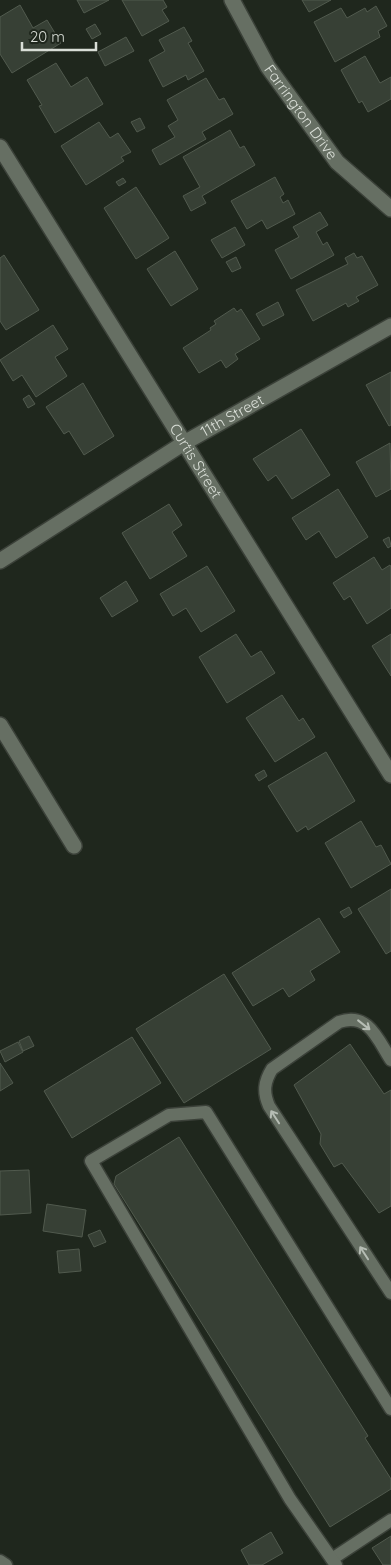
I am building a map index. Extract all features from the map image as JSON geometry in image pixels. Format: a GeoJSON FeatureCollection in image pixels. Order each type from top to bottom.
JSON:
{"type":"FeatureCollection","features":[{"type":"Feature","properties":{"kind":"street","name":"Farrington Drive"},"geometry":{"type":"LineString","coordinates":[[232,0],[268,67],[337,162],[391,209]]}},
{"type":"Feature","properties":{"kind":"street","name":"Curtis Street"},"geometry":{"type":"LineString","coordinates":[[0,147],[391,775]]}},
{"type":"Feature","properties":{"kind":"street","name":"11th Street"},"geometry":{"type":"LineString","coordinates":[[0,561],[184,443],[391,326]]}},
{"type":"Feature","properties":{"kind":"street"},"geometry":{"type":"LineString","coordinates":[[0,726],[74,846]]}},
{"type":"Feature","properties":{"kind":"lane"},"geometry":{"type":"LineString","coordinates":[[391,1060],[373,1032],[362,1021],[352,1018],[339,1022],[272,1069],[266,1079],[264,1094],[268,1106],[391,1293]]}},
{"type":"Feature","properties":{"kind":"lane"},"geometry":{"type":"LineString","coordinates":[[391,1409],[206,1112],[169,1116],[92,1161],[290,1499],[334,1562],[391,1520]]}},
{"type":"Feature","properties":{"kind":"lane"},"geometry":{"type":"LineString","coordinates":[[0,1561],[6,1565]]}},
{"type":"Feature","properties":{"kind":"building"},"geometry":{"type":"Polygon","coordinates":[[[77,0],[109,0],[84,13],[77,0]]]}},
{"type":"Feature","properties":{"kind":"building"},"geometry":{"type":"Polygon","coordinates":[[[122,0],[163,0],[167,7],[162,10],[169,21],[142,36],[122,0]]]}},
{"type":"Feature","properties":{"kind":"building"},"geometry":{"type":"Polygon","coordinates":[[[302,0],[331,0],[309,12],[302,0]]]}},
{"type":"Feature","properties":{"kind":"building"},"geometry":{"type":"Polygon","coordinates":[[[20,5],[33,28],[47,20],[61,43],[12,73],[0,54],[0,17],[20,5]]]}},
{"type":"Feature","properties":{"kind":"building"},"geometry":{"type":"Polygon","coordinates":[[[376,6],[387,26],[378,31],[380,37],[335,62],[314,22],[341,8],[347,18],[365,8],[367,12],[376,6]]]}},
{"type":"Feature","properties":{"kind":"building"},"geometry":{"type":"Polygon","coordinates":[[[95,24],[101,34],[92,39],[86,29],[95,24]]]}},
{"type":"Feature","properties":{"kind":"building"},"geometry":{"type":"Polygon","coordinates":[[[184,27],[192,41],[188,43],[204,71],[188,80],[186,75],[163,87],[149,60],[165,51],[159,40],[184,27]]]}},
{"type":"Feature","properties":{"kind":"building"},"geometry":{"type":"Polygon","coordinates":[[[126,37],[134,51],[105,66],[98,52],[126,37]]]}},
{"type":"Feature","properties":{"kind":"building"},"geometry":{"type":"Polygon","coordinates":[[[365,56],[380,83],[391,77],[391,99],[368,112],[362,101],[359,103],[341,70],[365,56]]]}},
{"type":"Feature","properties":{"kind":"building"},"geometry":{"type":"Polygon","coordinates":[[[56,63],[71,87],[87,77],[103,104],[55,133],[39,106],[42,105],[27,80],[56,63]]]}},
{"type":"Feature","properties":{"kind":"building"},"geometry":{"type":"Polygon","coordinates":[[[206,78],[219,100],[224,98],[233,114],[202,132],[206,139],[160,165],[152,150],[175,137],[168,126],[178,120],[167,100],[206,78]]]}},
{"type":"Feature","properties":{"kind":"building"},"geometry":{"type":"Polygon","coordinates":[[[140,118],[145,128],[137,132],[131,122],[140,118]]]}},
{"type":"Feature","properties":{"kind":"building"},"geometry":{"type":"Polygon","coordinates":[[[99,122],[110,138],[118,133],[131,152],[121,157],[124,161],[86,185],[61,146],[99,122]]]}},
{"type":"Feature","properties":{"kind":"building"},"geometry":{"type":"Polygon","coordinates":[[[230,130],[240,148],[244,146],[255,165],[202,196],[206,203],[191,211],[183,196],[200,187],[183,157],[230,130]]]}},
{"type":"Feature","properties":{"kind":"building"},"geometry":{"type":"Polygon","coordinates":[[[275,177],[284,194],[280,197],[283,203],[288,200],[295,214],[267,229],[262,220],[247,229],[231,201],[275,177]]]}},
{"type":"Feature","properties":{"kind":"building"},"geometry":{"type":"Polygon","coordinates":[[[123,178],[126,182],[119,186],[116,182],[123,178]]]}},
{"type":"Feature","properties":{"kind":"building"},"geometry":{"type":"Polygon","coordinates":[[[136,187],[169,238],[136,259],[104,208],[136,187]]]}},
{"type":"Feature","properties":{"kind":"building"},"geometry":{"type":"Polygon","coordinates":[[[320,212],[328,225],[316,232],[323,245],[327,242],[334,255],[291,279],[275,250],[299,237],[293,227],[320,212]]]}},
{"type":"Feature","properties":{"kind":"building"},"geometry":{"type":"Polygon","coordinates":[[[235,227],[245,245],[222,258],[211,240],[235,227]]]}},
{"type":"Feature","properties":{"kind":"building"},"geometry":{"type":"Polygon","coordinates":[[[175,251],[198,289],[171,306],[147,269],[175,251]]]}},
{"type":"Feature","properties":{"kind":"building"},"geometry":{"type":"Polygon","coordinates":[[[354,253],[357,258],[362,256],[378,285],[356,297],[359,301],[348,307],[346,303],[313,321],[296,290],[348,264],[345,258],[354,253]]]}},
{"type":"Feature","properties":{"kind":"building"},"geometry":{"type":"Polygon","coordinates":[[[4,255],[39,310],[6,330],[0,321],[0,258],[4,255]]]}},
{"type":"Feature","properties":{"kind":"building"},"geometry":{"type":"Polygon","coordinates":[[[236,257],[241,268],[232,272],[226,262],[236,257]]]}},
{"type":"Feature","properties":{"kind":"building"},"geometry":{"type":"Polygon","coordinates":[[[278,302],[284,315],[263,326],[256,314],[278,302]]]}},
{"type":"Feature","properties":{"kind":"building"},"geometry":{"type":"Polygon","coordinates":[[[234,308],[237,312],[241,309],[260,339],[235,354],[238,359],[226,368],[221,360],[199,373],[183,348],[211,330],[210,328],[216,324],[214,321],[234,308]]]}},
{"type":"Feature","properties":{"kind":"building"},"geometry":{"type":"Polygon","coordinates":[[[53,325],[68,349],[55,357],[67,376],[36,397],[22,375],[13,381],[0,360],[53,325]]]}},
{"type":"Feature","properties":{"kind":"building"},"geometry":{"type":"Polygon","coordinates":[[[391,372],[391,425],[389,426],[366,385],[391,372]]]}},
{"type":"Feature","properties":{"kind":"building"},"geometry":{"type":"Polygon","coordinates":[[[83,383],[114,436],[84,455],[69,431],[64,434],[46,407],[83,383]]]}},
{"type":"Feature","properties":{"kind":"building"},"geometry":{"type":"Polygon","coordinates":[[[29,395],[35,404],[28,408],[23,399],[29,395]]]}},
{"type":"Feature","properties":{"kind":"building"},"geometry":{"type":"Polygon","coordinates":[[[301,429],[330,475],[292,499],[276,475],[268,481],[253,459],[301,429]]]}},
{"type":"Feature","properties":{"kind":"building"},"geometry":{"type":"Polygon","coordinates":[[[390,443],[391,489],[376,497],[356,462],[390,443]]]}},
{"type":"Feature","properties":{"kind":"building"},"geometry":{"type":"Polygon","coordinates":[[[338,489],[368,537],[336,558],[319,531],[306,540],[292,518],[338,489]]]}},
{"type":"Feature","properties":{"kind":"building"},"geometry":{"type":"Polygon","coordinates":[[[169,504],[182,525],[172,532],[187,556],[150,579],[122,533],[169,504]]]}},
{"type":"Feature","properties":{"kind":"building"},"geometry":{"type":"Polygon","coordinates":[[[389,537],[391,546],[388,548],[383,540],[389,537]]]}},
{"type":"Feature","properties":{"kind":"building"},"geometry":{"type":"Polygon","coordinates":[[[374,557],[382,570],[390,565],[391,567],[391,608],[367,624],[350,596],[344,600],[333,583],[374,557]]]}},
{"type":"Feature","properties":{"kind":"building"},"geometry":{"type":"Polygon","coordinates":[[[207,566],[235,611],[201,632],[186,608],[173,616],[160,594],[207,566]]]}},
{"type":"Feature","properties":{"kind":"building"},"geometry":{"type":"Polygon","coordinates":[[[126,581],[138,601],[112,617],[100,598],[126,581]]]}},
{"type":"Feature","properties":{"kind":"building"},"geometry":{"type":"Polygon","coordinates":[[[236,634],[251,657],[261,651],[275,673],[227,703],[199,657],[236,634]]]}},
{"type":"Feature","properties":{"kind":"building"},"geometry":{"type":"Polygon","coordinates":[[[391,634],[391,676],[372,646],[391,634]]]}},
{"type":"Feature","properties":{"kind":"building"},"geometry":{"type":"Polygon","coordinates":[[[282,695],[299,721],[303,718],[315,737],[275,762],[246,718],[282,695]]]}},
{"type":"Feature","properties":{"kind":"building"},"geometry":{"type":"Polygon","coordinates":[[[326,752],[355,801],[308,830],[306,826],[297,832],[268,786],[326,752]]]}},
{"type":"Feature","properties":{"kind":"building"},"geometry":{"type":"Polygon","coordinates":[[[264,770],[267,776],[259,781],[255,775],[264,770]]]}},
{"type":"Feature","properties":{"kind":"building"},"geometry":{"type":"Polygon","coordinates":[[[361,821],[376,847],[381,845],[391,864],[351,888],[325,843],[361,821]]]}},
{"type":"Feature","properties":{"kind":"building"},"geometry":{"type":"Polygon","coordinates":[[[391,889],[391,951],[386,954],[358,909],[391,889]]]}},
{"type":"Feature","properties":{"kind":"building"},"geometry":{"type":"Polygon","coordinates":[[[349,907],[352,913],[344,918],[340,912],[349,907]]]}},
{"type":"Feature","properties":{"kind":"building"},"geometry":{"type":"Polygon","coordinates":[[[319,918],[340,952],[310,971],[315,980],[289,997],[283,988],[253,1006],[232,973],[319,918]]]}},
{"type":"Feature","properties":{"kind":"building"},"geometry":{"type":"Polygon","coordinates":[[[224,974],[271,1049],[184,1103],[136,1029],[224,974]]]}},
{"type":"Feature","properties":{"kind":"building"},"geometry":{"type":"Polygon","coordinates":[[[29,1036],[34,1046],[23,1051],[19,1041],[29,1036]]]}},
{"type":"Feature","properties":{"kind":"building"},"geometry":{"type":"Polygon","coordinates":[[[132,1037],[161,1083],[72,1138],[44,1091],[132,1037]]]}},
{"type":"Feature","properties":{"kind":"building"},"geometry":{"type":"Polygon","coordinates":[[[18,1042],[23,1052],[5,1062],[0,1051],[18,1042]]]}},
{"type":"Feature","properties":{"kind":"building"},"geometry":{"type":"Polygon","coordinates":[[[350,1044],[384,1094],[391,1090],[391,1206],[379,1213],[342,1163],[334,1167],[320,1144],[321,1134],[294,1085],[350,1044]]]}},
{"type":"Feature","properties":{"kind":"building"},"geometry":{"type":"Polygon","coordinates":[[[0,1063],[13,1083],[0,1091],[0,1063]]]}},
{"type":"Feature","properties":{"kind":"building"},"geometry":{"type":"Polygon","coordinates":[[[179,1137],[368,1436],[365,1438],[391,1479],[391,1489],[330,1527],[114,1184],[116,1176],[179,1137]]]}},
{"type":"Feature","properties":{"kind":"building"},"geometry":{"type":"Polygon","coordinates":[[[29,1170],[31,1213],[0,1215],[0,1171],[29,1170]]]}},
{"type":"Feature","properties":{"kind":"building"},"geometry":{"type":"Polygon","coordinates":[[[47,1204],[86,1210],[82,1237],[43,1231],[47,1204]]]}},
{"type":"Feature","properties":{"kind":"building"},"geometry":{"type":"Polygon","coordinates":[[[100,1230],[106,1242],[94,1247],[88,1235],[100,1230]]]}},
{"type":"Feature","properties":{"kind":"building"},"geometry":{"type":"Polygon","coordinates":[[[79,1249],[81,1271],[59,1273],[57,1251],[79,1249]]]}},
{"type":"Feature","properties":{"kind":"building"},"geometry":{"type":"Polygon","coordinates":[[[271,1532],[283,1553],[262,1565],[249,1565],[241,1550],[271,1532]]]}},
{"type":"Feature","properties":{"kind":"building"},"geometry":{"type":"Polygon","coordinates":[[[391,1536],[391,1565],[383,1565],[372,1548],[391,1536]]]}}]}
